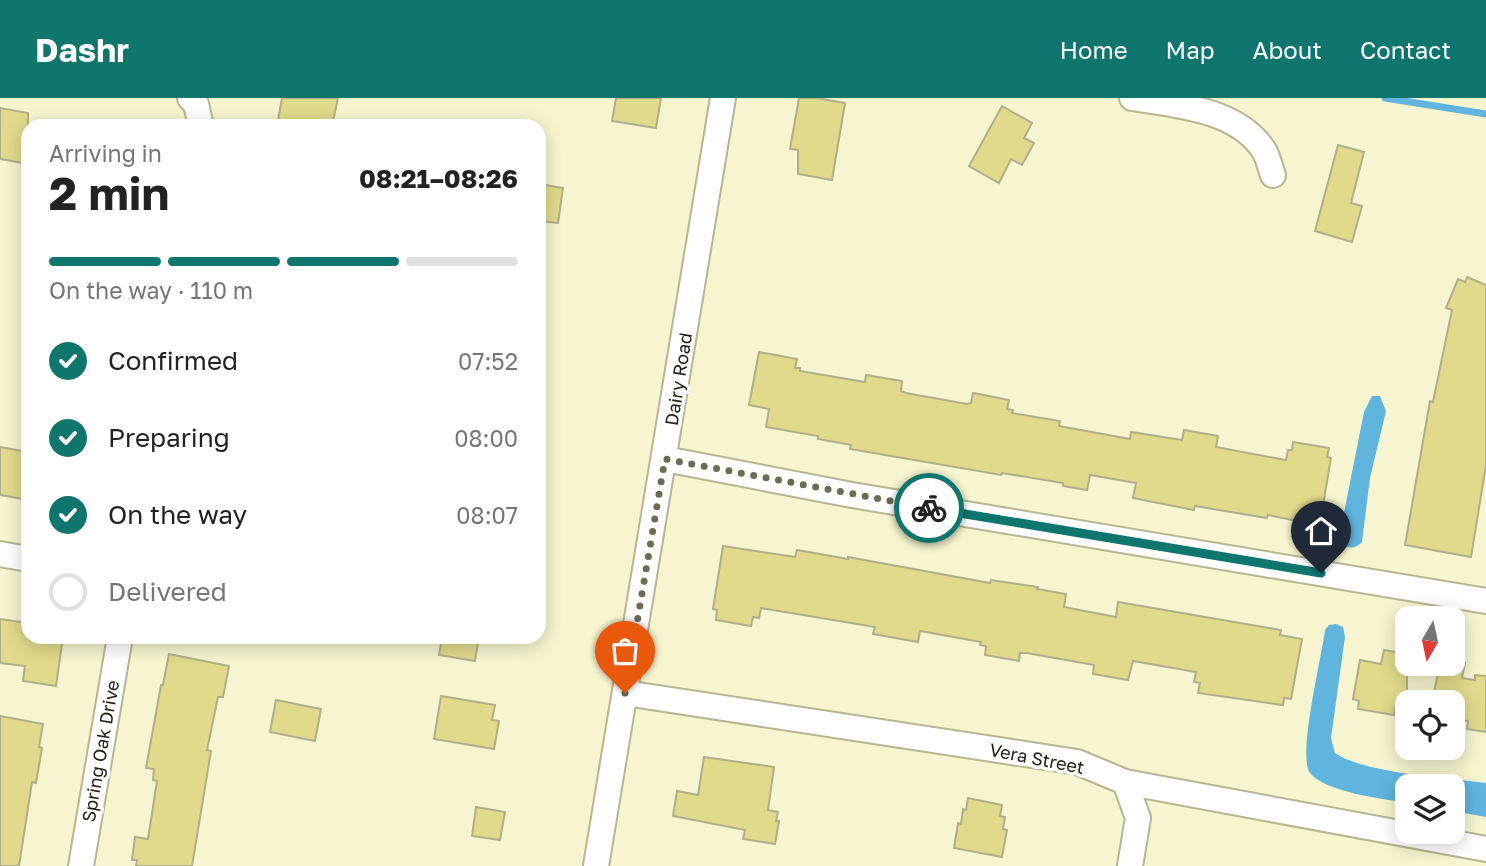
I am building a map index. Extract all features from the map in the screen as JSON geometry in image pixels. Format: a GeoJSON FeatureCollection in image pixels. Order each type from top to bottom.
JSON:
{"type":"FeatureCollection","features":[{"type":"Feature","properties":{"kind":"street"},"geometry":{"type":"LineString","coordinates":[[190,98],[196,104],[199,119]]}},
{"type":"Feature","properties":{"kind":"street","name":"Dairy Road"},"geometry":{"type":"LineString","coordinates":[[596,866],[723,98]]}},
{"type":"Feature","properties":{"kind":"street"},"geometry":{"type":"LineString","coordinates":[[1132,98],[1189,107],[1240,125],[1264,150],[1273,175]]}},
{"type":"Feature","properties":{"kind":"street"},"geometry":{"type":"LineString","coordinates":[[665,459],[852,495],[1486,601]]}},
{"type":"Feature","properties":{"kind":"street"},"geometry":{"type":"LineString","coordinates":[[0,554],[21,558]]}},
{"type":"Feature","properties":{"kind":"street","name":"Spring Oak Drive"},"geometry":{"type":"LineString","coordinates":[[81,866],[119,644]]}},
{"type":"Feature","properties":{"kind":"street","name":"Vera Street"},"geometry":{"type":"LineString","coordinates":[[625,693],[1077,762],[1125,782],[1486,849]]}},
{"type":"Feature","properties":{"kind":"street"},"geometry":{"type":"LineString","coordinates":[[1125,782],[1138,818],[1130,866]]}},
{"type":"Feature","properties":{"kind":"water"},"geometry":{"type":"Polygon","coordinates":[[[1372,396],[1380,396],[1386,411],[1370,478],[1362,542],[1355,547],[1342,546],[1341,528],[1364,412],[1372,396]]]}},
{"type":"Feature","properties":{"kind":"water"},"geometry":{"type":"Polygon","coordinates":[[[1329,625],[1343,627],[1345,637],[1331,738],[1335,753],[1365,765],[1410,774],[1395,774],[1395,801],[1341,790],[1317,780],[1310,773],[1306,747],[1308,727],[1325,630],[1329,625]]]}},
{"type":"Feature","properties":{"kind":"water"},"geometry":{"type":"Polygon","coordinates":[[[1465,781],[1486,783],[1486,817],[1465,813],[1465,781]]]}},
{"type":"Feature","properties":{"kind":"building"},"geometry":{"type":"Polygon","coordinates":[[[282,98],[338,98],[334,119],[278,119],[282,98]]]}},
{"type":"Feature","properties":{"kind":"building"},"geometry":{"type":"Polygon","coordinates":[[[616,98],[661,98],[656,128],[612,121],[616,98]]]}},
{"type":"Feature","properties":{"kind":"building"},"geometry":{"type":"Polygon","coordinates":[[[799,98],[845,103],[832,180],[798,174],[798,150],[790,149],[799,98]]]}},
{"type":"Feature","properties":{"kind":"building"},"geometry":{"type":"Polygon","coordinates":[[[1002,106],[1032,123],[1024,138],[1034,143],[1022,165],[1011,159],[999,183],[969,166],[1002,106]]]}},
{"type":"Feature","properties":{"kind":"building"},"geometry":{"type":"Polygon","coordinates":[[[0,108],[28,113],[28,119],[21,119],[21,163],[0,159],[0,108]]]}},
{"type":"Feature","properties":{"kind":"building"},"geometry":{"type":"Polygon","coordinates":[[[1338,145],[1364,152],[1351,203],[1362,206],[1352,242],[1315,231],[1338,145]]]}},
{"type":"Feature","properties":{"kind":"building"},"geometry":{"type":"Polygon","coordinates":[[[546,185],[563,188],[558,223],[546,222],[546,185]]]}},
{"type":"Feature","properties":{"kind":"building"},"geometry":{"type":"Polygon","coordinates":[[[1467,277],[1486,285],[1486,465],[1471,557],[1405,545],[1430,401],[1433,402],[1452,310],[1446,308],[1458,279],[1465,282],[1467,277]]]}},
{"type":"Feature","properties":{"kind":"building"},"geometry":{"type":"Polygon","coordinates":[[[759,352],[797,359],[795,368],[800,368],[800,371],[865,382],[866,375],[902,381],[901,391],[906,393],[967,404],[971,403],[973,393],[1009,400],[1007,409],[1013,410],[1012,413],[1060,421],[1059,426],[1130,439],[1131,432],[1182,440],[1184,430],[1218,436],[1216,447],[1286,460],[1293,442],[1329,448],[1327,457],[1331,458],[1319,529],[1302,526],[1302,522],[1268,515],[1267,518],[1195,506],[1194,510],[1133,498],[1136,483],[1090,475],[1087,490],[1063,486],[1063,483],[850,449],[851,445],[818,439],[818,436],[766,427],[769,409],[749,405],[759,352]]]}},
{"type":"Feature","properties":{"kind":"building"},"geometry":{"type":"Polygon","coordinates":[[[0,447],[21,451],[21,499],[0,495],[0,447]]]}},
{"type":"Feature","properties":{"kind":"building"},"geometry":{"type":"Polygon","coordinates":[[[723,546],[795,557],[797,550],[990,583],[991,580],[1038,587],[1037,589],[1066,594],[1064,607],[1116,617],[1118,602],[1281,630],[1280,635],[1302,639],[1291,699],[1284,698],[1283,705],[1198,693],[1200,683],[1194,682],[1196,672],[1133,661],[1128,680],[1093,674],[1094,665],[1027,653],[1020,653],[1019,661],[985,655],[986,646],[980,645],[981,642],[920,631],[918,642],[873,634],[875,627],[761,608],[759,618],[753,617],[751,626],[716,620],[717,610],[713,609],[723,546]]]}},
{"type":"Feature","properties":{"kind":"building"},"geometry":{"type":"Polygon","coordinates":[[[0,619],[21,622],[21,644],[62,644],[56,686],[23,681],[25,666],[0,663],[0,619]]]}},
{"type":"Feature","properties":{"kind":"building"},"geometry":{"type":"Polygon","coordinates":[[[441,644],[478,644],[475,661],[439,655],[441,644]]]}},
{"type":"Feature","properties":{"kind":"building"},"geometry":{"type":"Polygon","coordinates":[[[1384,650],[1395,652],[1395,676],[1407,676],[1407,690],[1395,690],[1394,715],[1358,709],[1359,701],[1353,699],[1360,660],[1381,664],[1384,650]]]}},
{"type":"Feature","properties":{"kind":"building"},"geometry":{"type":"Polygon","coordinates":[[[169,654],[229,666],[223,697],[218,697],[207,750],[211,751],[192,866],[136,866],[137,860],[132,860],[135,837],[148,839],[157,781],[153,780],[154,769],[146,768],[169,654]]]}},
{"type":"Feature","properties":{"kind":"building"},"geometry":{"type":"Polygon","coordinates":[[[1475,675],[1486,676],[1486,732],[1467,729],[1465,690],[1434,690],[1437,676],[1462,676],[1475,680],[1475,675]]]}},
{"type":"Feature","properties":{"kind":"building"},"geometry":{"type":"Polygon","coordinates":[[[441,696],[495,705],[492,720],[499,721],[494,749],[434,739],[441,696]]]}},
{"type":"Feature","properties":{"kind":"building"},"geometry":{"type":"Polygon","coordinates":[[[276,700],[321,709],[315,741],[270,732],[276,700]]]}},
{"type":"Feature","properties":{"kind":"building"},"geometry":{"type":"Polygon","coordinates":[[[0,716],[43,724],[39,747],[42,748],[36,783],[32,782],[19,866],[0,866],[0,716]]]}},
{"type":"Feature","properties":{"kind":"building"},"geometry":{"type":"Polygon","coordinates":[[[704,757],[774,767],[768,810],[778,812],[775,844],[743,839],[745,830],[673,816],[677,791],[698,795],[704,757]]]}},
{"type":"Feature","properties":{"kind":"building"},"geometry":{"type":"Polygon","coordinates":[[[968,798],[1002,805],[1000,816],[1005,817],[1003,829],[1007,830],[1002,857],[954,848],[958,823],[961,824],[968,798]]]}},
{"type":"Feature","properties":{"kind":"building"},"geometry":{"type":"Polygon","coordinates":[[[476,807],[505,812],[500,840],[472,836],[476,807]]]}},
{"type":"Feature","properties":{"kind":"waterway"},"geometry":{"type":"LineString","coordinates":[[1385,98],[1486,114]]}},
{"type":"Feature","properties":{"kind":"way so far"},"geometry":{"type":"LineString","coordinates":[[625,693],[665,459],[929,508]]}},
{"type":"Feature","properties":{"kind":"route"},"geometry":{"type":"LineString","coordinates":[[929,508],[1321,573]]}}]}
